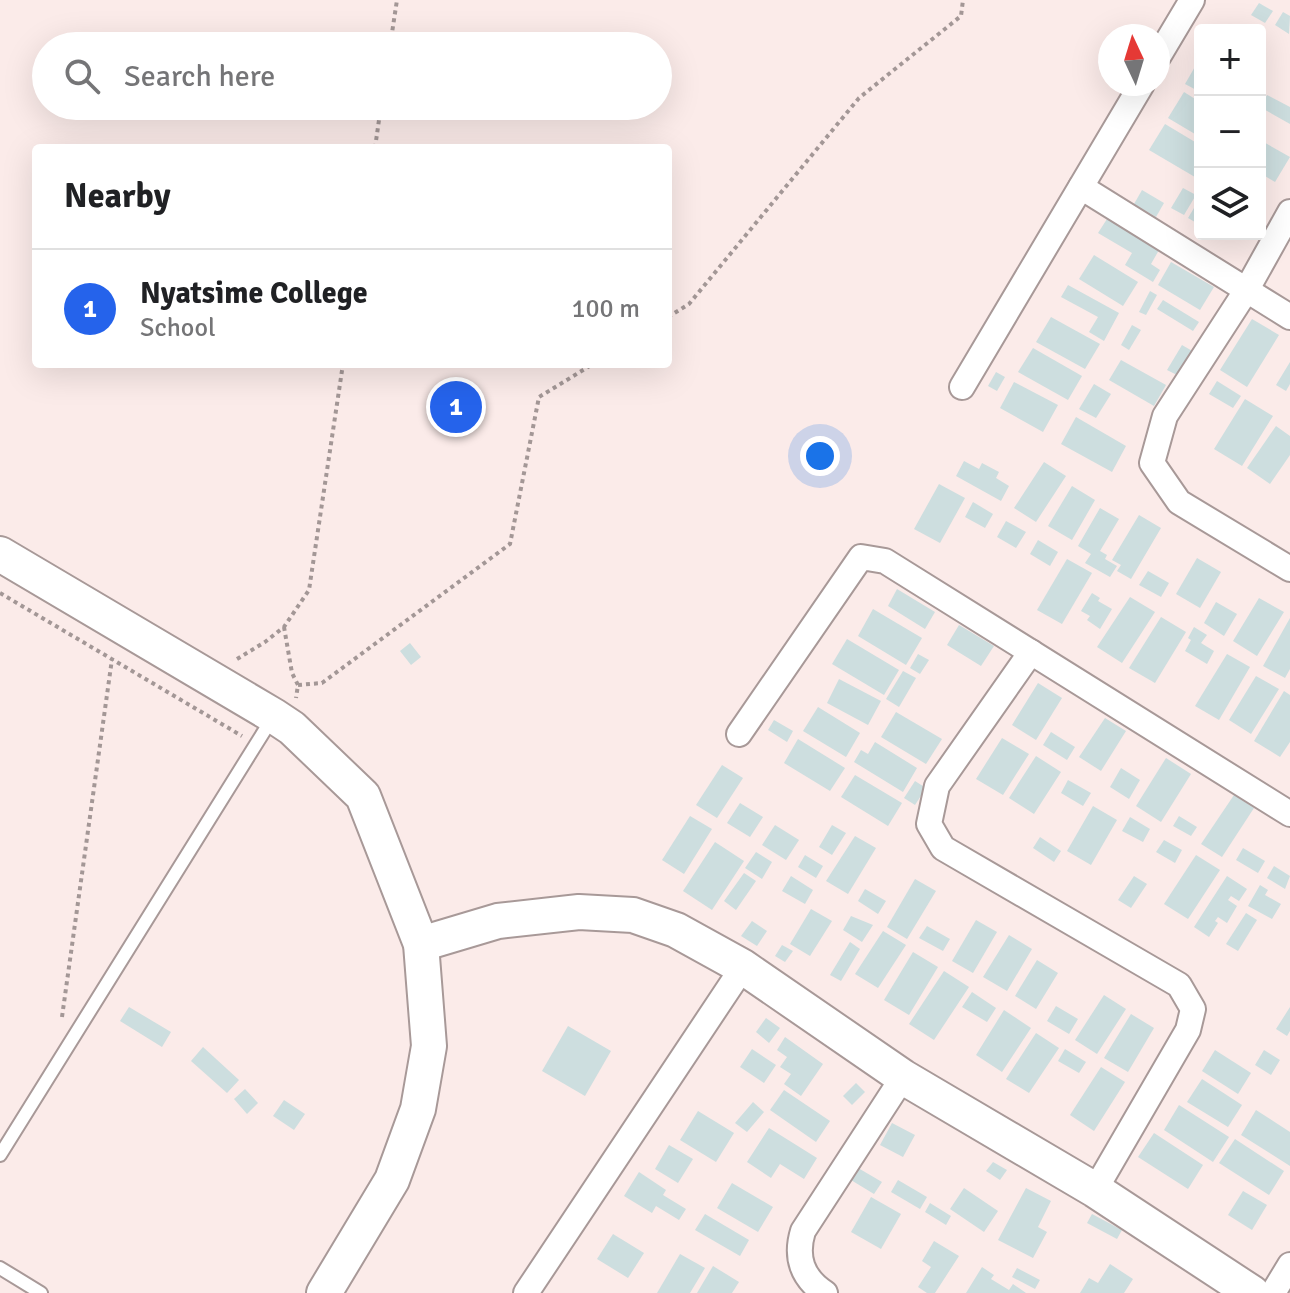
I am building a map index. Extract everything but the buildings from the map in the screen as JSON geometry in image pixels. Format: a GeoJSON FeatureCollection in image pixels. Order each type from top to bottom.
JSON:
{"type":"FeatureCollection","features":[{"type":"Feature","properties":{"kind":"street"},"geometry":{"type":"LineString","coordinates":[[1170,37],[1192,0]]}},
{"type":"Feature","properties":{"kind":"street"},"geometry":{"type":"LineString","coordinates":[[962,387],[1135,96]]}},
{"type":"Feature","properties":{"kind":"street"},"geometry":{"type":"LineString","coordinates":[[1081,187],[1290,317]]}},
{"type":"Feature","properties":{"kind":"street"},"geometry":{"type":"LineString","coordinates":[[1290,212],[1246,291],[1165,416],[1152,463],[1179,502],[1290,569]]}},
{"type":"Feature","properties":{"kind":"street"},"geometry":{"type":"LineString","coordinates":[[0,554],[208,677],[363,796],[421,944],[429,1046],[418,1109],[392,1180],[324,1293]]}},
{"type":"Feature","properties":{"kind":"street"},"geometry":{"type":"LineString","coordinates":[[739,734],[861,557],[885,561],[1290,814]]}},
{"type":"Feature","properties":{"kind":"street"},"geometry":{"type":"LineString","coordinates":[[1031,652],[937,786],[929,824],[943,848],[1179,985],[1193,1009],[1188,1030],[1095,1190]]}},
{"type":"Feature","properties":{"kind":"street"},"geometry":{"type":"LineString","coordinates":[[421,944],[498,921],[579,912],[633,915],[676,930],[743,967],[903,1077],[1095,1190],[1252,1293]]}},
{"type":"Feature","properties":{"kind":"street"},"geometry":{"type":"LineString","coordinates":[[526,1293],[743,967]]}},
{"type":"Feature","properties":{"kind":"street"},"geometry":{"type":"LineString","coordinates":[[825,1293],[804,1274],[800,1259],[803,1231],[903,1077]]}},
{"type":"Feature","properties":{"kind":"street"},"geometry":{"type":"LineString","coordinates":[[1273,1293],[1290,1265]]}},
{"type":"Feature","properties":{"kind":"lane"},"geometry":{"type":"LineString","coordinates":[[0,1155],[274,729]]}},
{"type":"Feature","properties":{"kind":"lane"},"geometry":{"type":"LineString","coordinates":[[0,1268],[41,1293]]}},
{"type":"Feature","properties":{"kind":"path"},"geometry":{"type":"LineString","coordinates":[[392,32],[397,0]]}},
{"type":"Feature","properties":{"kind":"path"},"geometry":{"type":"LineString","coordinates":[[672,315],[689,304],[859,98],[961,16],[963,0]]}},
{"type":"Feature","properties":{"kind":"path"},"geometry":{"type":"LineString","coordinates":[[376,144],[379,120]]}},
{"type":"Feature","properties":{"kind":"path"},"geometry":{"type":"LineString","coordinates":[[208,677],[284,627],[309,590],[342,368]]}},
{"type":"Feature","properties":{"kind":"path"},"geometry":{"type":"LineString","coordinates":[[298,685],[322,683],[510,544],[539,397],[586,368]]}},
{"type":"Feature","properties":{"kind":"path"},"geometry":{"type":"LineString","coordinates":[[0,593],[112,659],[274,729],[298,685]]}},
{"type":"Feature","properties":{"kind":"path"},"geometry":{"type":"LineString","coordinates":[[284,627],[292,673],[298,685]]}},
{"type":"Feature","properties":{"kind":"path"},"geometry":{"type":"LineString","coordinates":[[80,1030],[62,1019],[112,659]]}},
{"type":"Feature","properties":{"kind":"place","name":"Nyatsime College"},"geometry":{"type":"Point","coordinates":[456,407]}}]}
